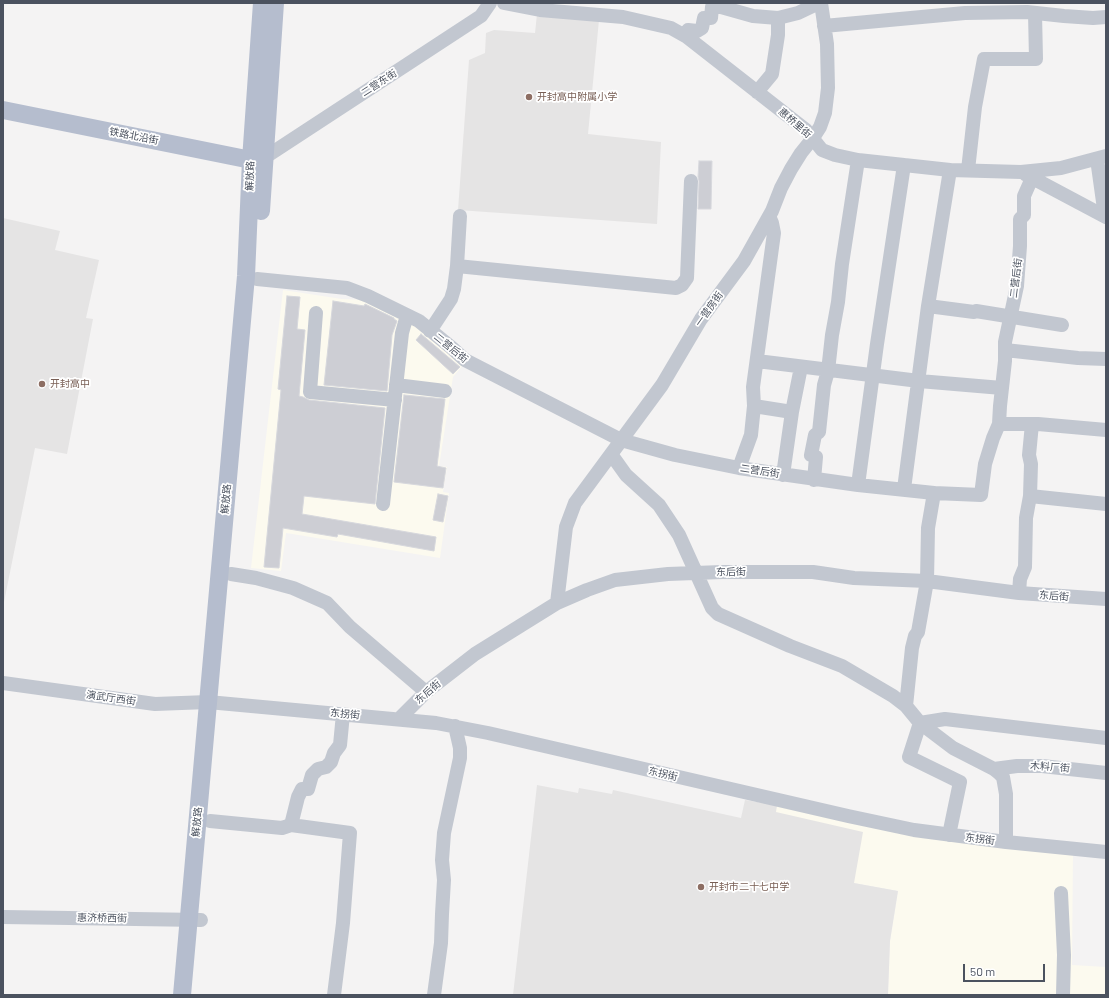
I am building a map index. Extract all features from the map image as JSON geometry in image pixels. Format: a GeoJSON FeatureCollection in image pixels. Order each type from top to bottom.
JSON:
{"type":"FeatureCollection","features":[{"type":"Feature","properties":{"kind":"main road","name":"解放路"},"geometry":{"type":"LineString","coordinates":[[182,995],[210,821],[214,702],[231,574],[257,279],[257,159],[262,3]]}},
{"type":"Feature","properties":{"kind":"main road","name":"解放路"},"geometry":{"type":"LineString","coordinates":[[194,995],[195,920],[214,702],[246,276],[257,159],[275,3]]}},
{"type":"Feature","properties":{"kind":"main road","name":"铁路北沿街"},"geometry":{"type":"LineString","coordinates":[[3,110],[257,159]]}},
{"type":"Feature","properties":{"kind":"street","name":"二营东街"},"geometry":{"type":"LineString","coordinates":[[257,159],[481,16],[490,3]]}},
{"type":"Feature","properties":{"kind":"street","name":"惠桥里街"},"geometry":{"type":"LineString","coordinates":[[504,3],[540,10],[599,9],[623,17],[651,22],[671,28],[687,37],[806,130],[819,148],[835,155],[858,160],[950,170],[1026,175],[1101,158]]}},
{"type":"Feature","properties":{"kind":"street"},"geometry":{"type":"LineString","coordinates":[[687,37],[688,30],[697,31],[702,28],[704,18],[711,18],[712,7],[715,5],[753,16],[778,18],[798,14],[820,3]]}},
{"type":"Feature","properties":{"kind":"street","name":"一营房街"},"geometry":{"type":"LineString","coordinates":[[557,603],[566,527],[571,511],[662,385],[701,319],[744,261],[769,216],[791,169],[820,127],[828,88],[827,44],[820,3]]}},
{"type":"Feature","properties":{"kind":"street"},"geometry":{"type":"LineString","coordinates":[[824,26],[965,13],[1027,12],[1093,18],[1106,17]]}},
{"type":"Feature","properties":{"kind":"street"},"geometry":{"type":"LineString","coordinates":[[968,170],[975,107],[984,59],[1036,60],[1035,13]]}},
{"type":"Feature","properties":{"kind":"street"},"geometry":{"type":"LineString","coordinates":[[757,92],[772,74],[778,35],[778,18]]}},
{"type":"Feature","properties":{"kind":"street"},"geometry":{"type":"LineString","coordinates":[[1101,158],[1105,216]]}},
{"type":"Feature","properties":{"kind":"street"},"geometry":{"type":"LineString","coordinates":[[814,480],[816,457],[811,455],[815,435],[820,432],[824,385],[828,371],[842,264],[858,160]]}},
{"type":"Feature","properties":{"kind":"street"},"geometry":{"type":"LineString","coordinates":[[858,485],[904,165]]}},
{"type":"Feature","properties":{"kind":"street"},"geometry":{"type":"LineString","coordinates":[[904,490],[928,306],[950,170]]}},
{"type":"Feature","properties":{"kind":"street"},"geometry":{"type":"LineString","coordinates":[[1026,175],[1105,216]]}},
{"type":"Feature","properties":{"kind":"street","name":"二营后街"},"geometry":{"type":"LineString","coordinates":[[257,279],[347,288],[368,296],[419,321],[465,360],[621,440],[675,455],[739,468],[814,480],[904,490],[981,495],[985,464],[999,424],[1005,342],[1017,286],[1020,219],[1024,215],[1026,175]]}},
{"type":"Feature","properties":{"kind":"street"},"geometry":{"type":"LineString","coordinates":[[457,266],[676,288],[682,285],[687,278],[691,181]]}},
{"type":"Feature","properties":{"kind":"street"},"geometry":{"type":"LineString","coordinates":[[430,331],[451,299],[454,289],[460,216]]}},
{"type":"Feature","properties":{"kind":"street"},"geometry":{"type":"LineString","coordinates":[[739,468],[750,435],[754,406],[753,387],[774,233],[769,216]]}},
{"type":"Feature","properties":{"kind":"street"},"geometry":{"type":"LineString","coordinates":[[928,306],[963,311],[976,311],[1062,325]]}},
{"type":"Feature","properties":{"kind":"street"},"geometry":{"type":"LineString","coordinates":[[316,313],[310,392],[394,400]]}},
{"type":"Feature","properties":{"kind":"street"},"geometry":{"type":"LineString","coordinates":[[383,504],[402,333],[407,314]]}},
{"type":"Feature","properties":{"kind":"street"},"geometry":{"type":"LineString","coordinates":[[1005,350],[1106,360]]}},
{"type":"Feature","properties":{"kind":"street"},"geometry":{"type":"LineString","coordinates":[[757,361],[873,376],[1002,388]]}},
{"type":"Feature","properties":{"kind":"street"},"geometry":{"type":"LineString","coordinates":[[783,475],[792,412],[801,367]]}},
{"type":"Feature","properties":{"kind":"street"},"geometry":{"type":"LineString","coordinates":[[396,385],[445,391]]}},
{"type":"Feature","properties":{"kind":"street"},"geometry":{"type":"LineString","coordinates":[[754,406],[792,412]]}},
{"type":"Feature","properties":{"kind":"street"},"geometry":{"type":"LineString","coordinates":[[999,424],[1032,424],[1106,430]]}},
{"type":"Feature","properties":{"kind":"street"},"geometry":{"type":"LineString","coordinates":[[1019,593],[1020,579],[1024,567],[1026,524],[1030,496],[1032,424]]}},
{"type":"Feature","properties":{"kind":"street"},"geometry":{"type":"LineString","coordinates":[[611,454],[626,475],[659,505],[679,535],[712,608],[718,614],[790,646],[842,666],[906,706],[920,723],[953,748],[994,769],[1003,777],[1006,794],[1006,842]]}},
{"type":"Feature","properties":{"kind":"street"},"geometry":{"type":"LineString","coordinates":[[906,706],[912,648],[915,636],[918,632],[927,581],[928,528],[934,492]]}},
{"type":"Feature","properties":{"kind":"street"},"geometry":{"type":"LineString","coordinates":[[1030,496],[1106,504]]}},
{"type":"Feature","properties":{"kind":"street","name":"东后街"},"geometry":{"type":"LineString","coordinates":[[399,719],[426,692],[475,654],[557,603],[615,580],[668,574],[722,572],[814,572],[854,578],[927,581],[1019,593],[1106,599]]}},
{"type":"Feature","properties":{"kind":"street"},"geometry":{"type":"LineString","coordinates":[[231,574],[256,578],[293,588],[326,603],[350,628],[426,692]]}},
{"type":"Feature","properties":{"kind":"street","name":"演武厅西街"},"geometry":{"type":"LineString","coordinates":[[3,683],[155,704],[214,702]]}},
{"type":"Feature","properties":{"kind":"street","name":"东拐街"},"geometry":{"type":"LineString","coordinates":[[214,702],[399,719],[455,726],[914,830],[1006,842],[1106,852]]}},
{"type":"Feature","properties":{"kind":"street"},"geometry":{"type":"LineString","coordinates":[[291,825],[298,797],[302,789],[308,789],[312,775],[318,769],[326,768],[340,745],[342,714]]}},
{"type":"Feature","properties":{"kind":"street"},"geometry":{"type":"LineString","coordinates":[[920,723],[945,719],[1106,738]]}},
{"type":"Feature","properties":{"kind":"street"},"geometry":{"type":"LineString","coordinates":[[920,723],[909,757],[960,782],[949,835]]}},
{"type":"Feature","properties":{"kind":"street"},"geometry":{"type":"LineString","coordinates":[[434,995],[441,943],[444,880],[442,860],[444,833],[460,758],[460,748],[455,726]]}},
{"type":"Feature","properties":{"kind":"street","name":"木料厂街"},"geometry":{"type":"LineString","coordinates":[[994,769],[1017,766],[1042,766],[1106,773]]}},
{"type":"Feature","properties":{"kind":"street"},"geometry":{"type":"LineString","coordinates":[[210,821],[282,828],[291,825],[350,833],[343,923],[334,995]]}},
{"type":"Feature","properties":{"kind":"street"},"geometry":{"type":"LineString","coordinates":[[1061,893],[1064,955],[1063,995]]}},
{"type":"Feature","properties":{"kind":"street","name":"惠济桥西街"},"geometry":{"type":"LineString","coordinates":[[3,917],[195,920]]}},
{"type":"Feature","properties":{"kind":"shaded area","name":"开封高中附属小学"},"geometry":{"type":"Polygon","coordinates":[[[537,14],[599,20],[588,134],[661,142],[657,224],[458,210],[469,60],[485,53],[486,33],[494,30],[535,33],[537,14]]]}},
{"type":"Feature","properties":{"kind":"shaded area","name":"开封高中"},"geometry":{"type":"Polygon","coordinates":[[[3,218],[60,231],[55,250],[99,260],[86,318],[93,319],[67,454],[35,448],[3,607],[3,218]]]}},
{"type":"Feature","properties":{"kind":"shaded area"},"geometry":{"type":"Polygon","coordinates":[[[283,290],[342,299],[367,300],[417,324],[463,365],[453,377],[439,466],[447,467],[443,492],[449,493],[440,558],[286,533],[281,571],[251,568],[283,290]]]}},
{"type":"Feature","properties":{"kind":"shaded area","name":"开封市二十七中学"},"geometry":{"type":"Polygon","coordinates":[[[537,785],[578,793],[579,788],[612,794],[613,790],[741,818],[745,800],[777,805],[776,812],[863,832],[854,883],[898,891],[890,941],[888,995],[513,995],[537,785]]]}},
{"type":"Feature","properties":{"kind":"shaded area"},"geometry":{"type":"Polygon","coordinates":[[[777,805],[1073,852],[1072,965],[1106,967],[1106,995],[888,995],[890,941],[898,891],[854,883],[775,812],[777,805]]]}},
{"type":"Feature","properties":{"kind":"building"},"geometry":{"type":"Polygon","coordinates":[[[699,161],[712,161],[711,209],[698,209],[699,161]]]}},
{"type":"Feature","properties":{"kind":"building"},"geometry":{"type":"Polygon","coordinates":[[[287,296],[300,297],[297,329],[305,330],[299,396],[309,400],[385,408],[375,504],[304,496],[302,514],[436,537],[434,551],[338,534],[337,537],[283,528],[279,568],[264,567],[281,390],[278,389],[287,296]]]}},
{"type":"Feature","properties":{"kind":"building"},"geometry":{"type":"Polygon","coordinates":[[[333,301],[364,306],[365,304],[394,318],[397,321],[392,335],[387,391],[324,385],[333,301]]]}},
{"type":"Feature","properties":{"kind":"building"},"geometry":{"type":"Polygon","coordinates":[[[421,334],[460,367],[453,374],[416,340],[421,334]]]}},
{"type":"Feature","properties":{"kind":"building"},"geometry":{"type":"Polygon","coordinates":[[[404,395],[445,399],[437,466],[446,468],[443,488],[394,482],[404,395]]]}},
{"type":"Feature","properties":{"kind":"building"},"geometry":{"type":"Polygon","coordinates":[[[438,494],[448,496],[443,522],[433,520],[438,494]]]}},
{"type":"Feature","properties":{"kind":"place","name":"开封高中附属小学"},"geometry":{"type":"Point","coordinates":[529,97]}},
{"type":"Feature","properties":{"kind":"place","name":"开封高中"},"geometry":{"type":"Point","coordinates":[42,384]}},
{"type":"Feature","properties":{"kind":"place","name":"开封市二十七中学"},"geometry":{"type":"Point","coordinates":[701,887]}}]}
